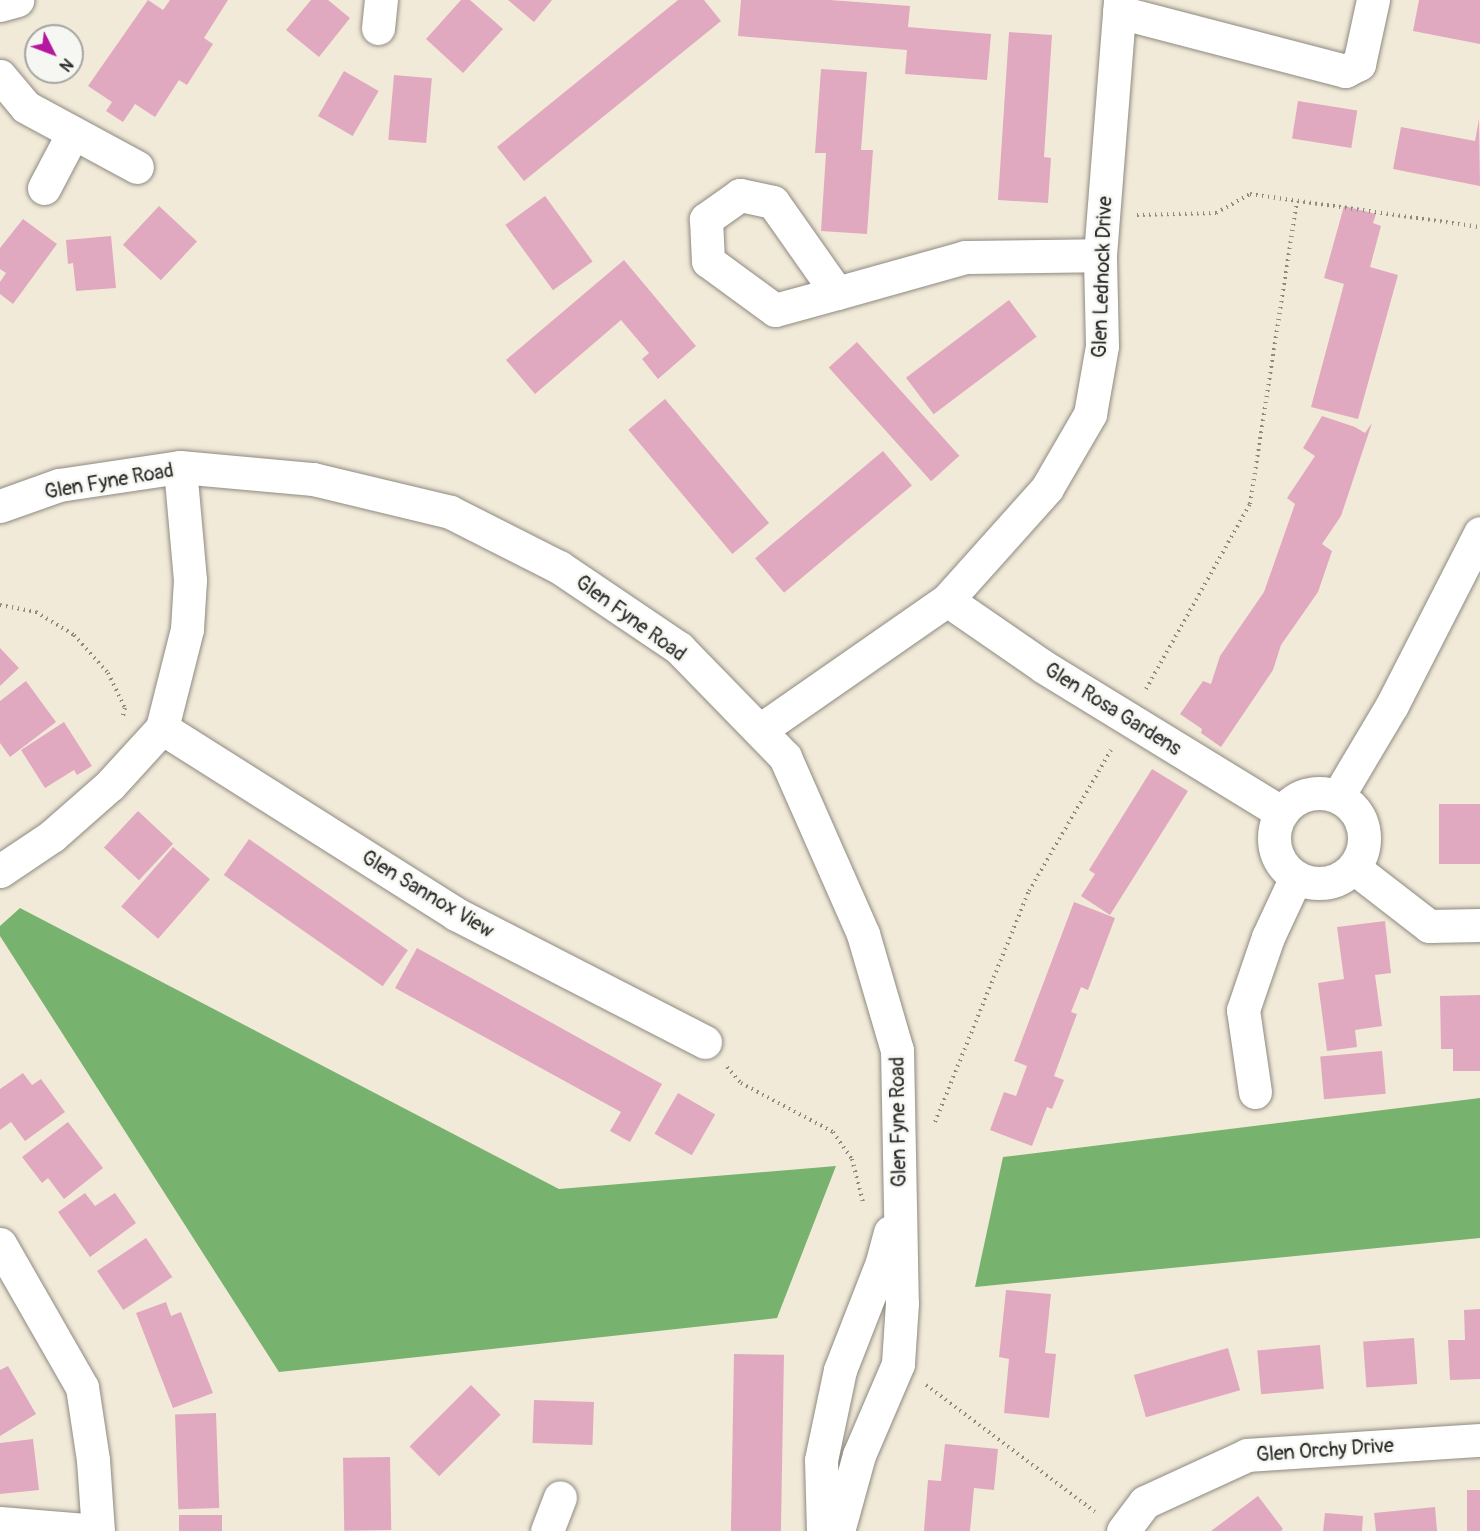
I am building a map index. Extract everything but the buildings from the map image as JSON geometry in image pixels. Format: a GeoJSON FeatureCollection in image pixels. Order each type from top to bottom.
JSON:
{"type":"FeatureCollection","features":[{"type":"Feature","properties":{"kind":"street"},"geometry":{"type":"LineString","coordinates":[[0,5],[17,0]]}},
{"type":"Feature","properties":{"kind":"street"},"geometry":{"type":"LineString","coordinates":[[1119,6],[1345,71],[1359,64],[1373,0]]}},
{"type":"Feature","properties":{"kind":"street","name":"Glen Lednock Drive"},"geometry":{"type":"LineString","coordinates":[[760,730],[947,600],[1047,488],[1090,414],[1102,346],[1100,255],[1119,6]]}},
{"type":"Feature","properties":{"kind":"street"},"geometry":{"type":"LineString","coordinates":[[0,76],[26,107],[137,167]]}},
{"type":"Feature","properties":{"kind":"street"},"geometry":{"type":"LineString","coordinates":[[44,188],[73,133]]}},
{"type":"Feature","properties":{"kind":"street"},"geometry":{"type":"LineString","coordinates":[[837,293],[965,257],[1100,255]]}},
{"type":"Feature","properties":{"kind":"street"},"geometry":{"type":"LineString","coordinates":[[0,871],[51,836],[110,785],[162,728],[187,629],[190,580],[180,467]]}},
{"type":"Feature","properties":{"kind":"street","name":"Glen Fyne Road"},"geometry":{"type":"LineString","coordinates":[[0,506],[58,485],[180,467],[313,479],[450,512],[559,567],[679,648],[785,756],[867,944],[897,1050],[902,1303],[898,1364],[859,1455],[838,1531]]}},
{"type":"Feature","properties":{"kind":"street"},"geometry":{"type":"LineString","coordinates":[[1338,796],[1392,705],[1480,533]]}},
{"type":"Feature","properties":{"kind":"street","name":"Glen Rosa Gardens"},"geometry":{"type":"LineString","coordinates":[[947,600],[1044,667],[1282,813]]}},
{"type":"Feature","properties":{"kind":"street","name":"Glen Sannox View"},"geometry":{"type":"LineString","coordinates":[[162,728],[456,914],[705,1042]]}},
{"type":"Feature","properties":{"kind":"street"},"geometry":{"type":"LineString","coordinates":[[1316,792],[1343,798],[1360,817],[1365,844],[1354,868],[1332,883],[1305,883],[1287,873],[1274,849],[1275,822],[1282,813],[1291,801],[1316,792]]}},
{"type":"Feature","properties":{"kind":"street"},"geometry":{"type":"LineString","coordinates":[[1354,868],[1429,926],[1480,926]]}},
{"type":"Feature","properties":{"kind":"street"},"geometry":{"type":"LineString","coordinates":[[1255,1092],[1243,1010],[1268,937],[1296,877]]}},
{"type":"Feature","properties":{"kind":"street","name":"Glen Fyne Road"},"geometry":{"type":"LineString","coordinates":[[823,1531],[821,1460],[840,1370],[882,1262],[899,1198]]}},
{"type":"Feature","properties":{"kind":"street"},"geometry":{"type":"LineString","coordinates":[[0,1244],[82,1387],[93,1460],[98,1531],[0,1523]]}},
{"type":"Feature","properties":{"kind":"street","name":"Glen Orchy Drive"},"geometry":{"type":"LineString","coordinates":[[1112,1524],[1145,1502],[1247,1455],[1480,1440]]}},
{"type":"Feature","properties":{"kind":"street"},"geometry":{"type":"LineString","coordinates":[[547,1531],[561,1497]]}},
{"type":"Feature","properties":{"kind":"path"},"geometry":{"type":"LineString","coordinates":[[1103,216],[1216,213],[1250,194],[1480,227]]}},
{"type":"Feature","properties":{"kind":"path"},"geometry":{"type":"LineString","coordinates":[[0,605],[36,612],[74,635],[108,673],[125,708],[123,719]]}},
{"type":"Feature","properties":{"kind":"path"},"geometry":{"type":"LineString","coordinates":[[705,1042],[741,1083],[833,1132],[852,1159],[863,1203]]}},
{"type":"Feature","properties":{"kind":"path"},"geometry":{"type":"LineString","coordinates":[[898,1364],[1112,1524]]}},
{"type":"Feature","properties":{"kind":"green space"},"geometry":{"type":"Polygon","coordinates":[[[20,908],[559,1189],[836,1166],[777,1318],[279,1372],[0,936],[0,926],[20,908]]]}},
{"type":"Feature","properties":{"kind":"green space"},"geometry":{"type":"Polygon","coordinates":[[[1480,1098],[1480,1238],[975,1287],[1003,1157],[1480,1098]]]}}]}
